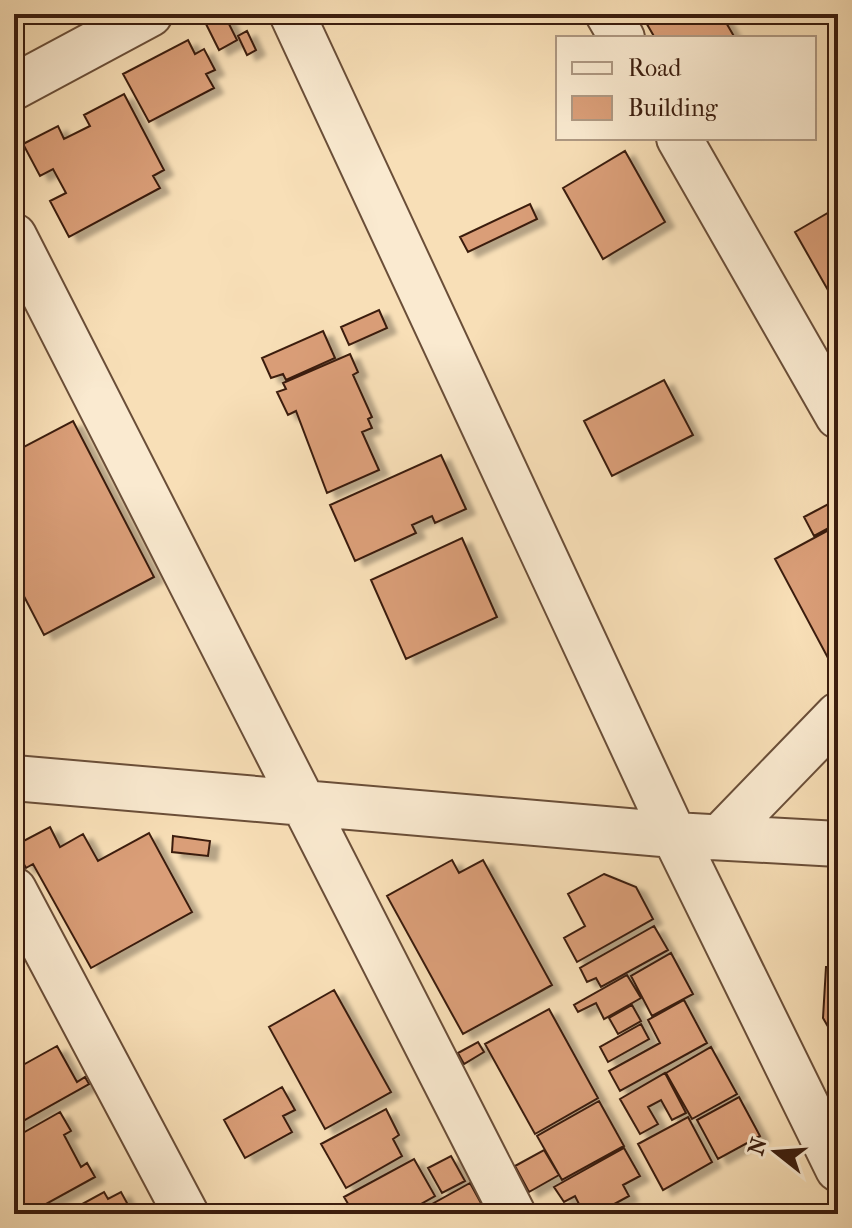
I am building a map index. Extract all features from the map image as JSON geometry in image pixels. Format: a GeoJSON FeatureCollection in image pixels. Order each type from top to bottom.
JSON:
{"type":"FeatureCollection","features":[{"type":"Feature","properties":{"kind":"street"},"geometry":{"type":"LineString","coordinates":[[14,87],[150,14]]}},
{"type":"Feature","properties":{"kind":"street"},"geometry":{"type":"LineString","coordinates":[[292,14],[674,835],[838,1169]]}},
{"type":"Feature","properties":{"kind":"street"},"geometry":{"type":"LineString","coordinates":[[608,14],[621,36]]}},
{"type":"Feature","properties":{"kind":"street"},"geometry":{"type":"LineString","coordinates":[[680,140],[838,416]]}},
{"type":"Feature","properties":{"kind":"street"},"geometry":{"type":"LineString","coordinates":[[14,236],[513,1214]]}},
{"type":"Feature","properties":{"kind":"street"},"geometry":{"type":"LineString","coordinates":[[720,837],[838,715]]}},
{"type":"Feature","properties":{"kind":"street"},"geometry":{"type":"LineString","coordinates":[[14,778],[674,835],[838,844]]}},
{"type":"Feature","properties":{"kind":"street"},"geometry":{"type":"LineString","coordinates":[[14,890],[186,1214]]}},
{"type":"Feature","properties":{"kind":"building"},"geometry":{"type":"Polygon","coordinates":[[[224,14],[237,40],[219,50],[205,22],[224,14]]]}},
{"type":"Feature","properties":{"kind":"building"},"geometry":{"type":"Polygon","coordinates":[[[641,14],[721,14],[734,36],[654,36],[641,14]]]}},
{"type":"Feature","properties":{"kind":"building"},"geometry":{"type":"Polygon","coordinates":[[[247,31],[256,50],[247,55],[238,36],[247,31]]]}},
{"type":"Feature","properties":{"kind":"building"},"geometry":{"type":"Polygon","coordinates":[[[188,40],[195,54],[204,49],[215,70],[206,74],[214,88],[149,122],[123,74],[188,40]]]}},
{"type":"Feature","properties":{"kind":"building"},"geometry":{"type":"Polygon","coordinates":[[[124,94],[164,170],[153,176],[160,188],[69,237],[50,201],[66,193],[53,169],[40,176],[23,144],[58,126],[64,139],[90,126],[84,115],[124,94]]]}},
{"type":"Feature","properties":{"kind":"building"},"geometry":{"type":"Polygon","coordinates":[[[625,151],[665,222],[603,259],[563,188],[625,151]]]}},
{"type":"Feature","properties":{"kind":"building"},"geometry":{"type":"Polygon","coordinates":[[[530,204],[537,219],[468,252],[460,237],[530,204]]]}},
{"type":"Feature","properties":{"kind":"building"},"geometry":{"type":"Polygon","coordinates":[[[838,207],[838,287],[829,292],[795,232],[838,207]]]}},
{"type":"Feature","properties":{"kind":"building"},"geometry":{"type":"Polygon","coordinates":[[[379,310],[387,328],[349,345],[341,327],[379,310]]]}},
{"type":"Feature","properties":{"kind":"building"},"geometry":{"type":"Polygon","coordinates":[[[323,331],[335,358],[286,380],[283,374],[271,378],[262,358],[323,331]]]}},
{"type":"Feature","properties":{"kind":"building"},"geometry":{"type":"Polygon","coordinates":[[[350,354],[358,372],[353,375],[372,417],[368,419],[372,428],[362,432],[379,470],[327,493],[296,411],[288,415],[277,392],[286,389],[283,383],[350,354]]]}},
{"type":"Feature","properties":{"kind":"building"},"geometry":{"type":"Polygon","coordinates":[[[664,380],[693,435],[612,476],[584,421],[664,380]]]}},
{"type":"Feature","properties":{"kind":"building"},"geometry":{"type":"Polygon","coordinates":[[[73,421],[154,577],[44,635],[14,577],[14,452],[73,421]]]}},
{"type":"Feature","properties":{"kind":"building"},"geometry":{"type":"Polygon","coordinates":[[[441,455],[466,509],[435,523],[432,516],[412,525],[416,533],[355,561],[330,505],[441,455]]]}},
{"type":"Feature","properties":{"kind":"building"},"geometry":{"type":"Polygon","coordinates":[[[838,499],[838,523],[814,536],[804,517],[838,499]]]}},
{"type":"Feature","properties":{"kind":"building"},"geometry":{"type":"Polygon","coordinates":[[[838,525],[838,653],[828,658],[775,559],[838,525]]]}},
{"type":"Feature","properties":{"kind":"building"},"geometry":{"type":"Polygon","coordinates":[[[462,538],[497,617],[406,659],[371,580],[462,538]]]}},
{"type":"Feature","properties":{"kind":"building"},"geometry":{"type":"Polygon","coordinates":[[[50,827],[60,847],[83,834],[98,861],[149,833],[192,912],[91,968],[33,864],[26,868],[14,846],[50,827]]]}},
{"type":"Feature","properties":{"kind":"building"},"geometry":{"type":"Polygon","coordinates":[[[173,836],[210,841],[208,856],[172,852],[173,836]]]}},
{"type":"Feature","properties":{"kind":"building"},"geometry":{"type":"Polygon","coordinates":[[[452,860],[459,873],[483,860],[552,985],[463,1034],[387,896],[452,860]]]}},
{"type":"Feature","properties":{"kind":"building"},"geometry":{"type":"Polygon","coordinates":[[[604,874],[636,887],[653,919],[577,962],[564,938],[585,926],[568,894],[604,874]]]}},
{"type":"Feature","properties":{"kind":"building"},"geometry":{"type":"Polygon","coordinates":[[[654,926],[668,950],[601,987],[596,978],[587,982],[580,968],[654,926]]]}},
{"type":"Feature","properties":{"kind":"building"},"geometry":{"type":"Polygon","coordinates":[[[671,953],[693,994],[652,1016],[631,976],[671,953]]]}},
{"type":"Feature","properties":{"kind":"building"},"geometry":{"type":"Polygon","coordinates":[[[826,967],[838,967],[838,1044],[823,1018],[826,967]]]}},
{"type":"Feature","properties":{"kind":"building"},"geometry":{"type":"Polygon","coordinates":[[[627,975],[641,998],[604,1019],[596,1003],[578,1012],[574,1005],[627,975]]]}},
{"type":"Feature","properties":{"kind":"building"},"geometry":{"type":"Polygon","coordinates":[[[334,990],[391,1092],[325,1129],[269,1027],[334,990]]]}},
{"type":"Feature","properties":{"kind":"building"},"geometry":{"type":"Polygon","coordinates":[[[684,1000],[707,1043],[620,1091],[609,1071],[660,1043],[648,1020],[684,1000]]]}},
{"type":"Feature","properties":{"kind":"building"},"geometry":{"type":"Polygon","coordinates":[[[632,1005],[641,1021],[618,1034],[609,1018],[632,1005]]]}},
{"type":"Feature","properties":{"kind":"building"},"geometry":{"type":"Polygon","coordinates":[[[549,1009],[598,1098],[535,1134],[485,1044],[549,1009]]]}},
{"type":"Feature","properties":{"kind":"building"},"geometry":{"type":"Polygon","coordinates":[[[641,1024],[649,1039],[608,1062],[600,1047],[641,1024]]]}},
{"type":"Feature","properties":{"kind":"building"},"geometry":{"type":"Polygon","coordinates":[[[478,1042],[484,1052],[464,1064],[458,1053],[478,1042]]]}},
{"type":"Feature","properties":{"kind":"building"},"geometry":{"type":"Polygon","coordinates":[[[57,1046],[77,1082],[85,1077],[89,1084],[14,1126],[14,1070],[57,1046]]]}},
{"type":"Feature","properties":{"kind":"building"},"geometry":{"type":"Polygon","coordinates":[[[711,1047],[737,1094],[692,1119],[666,1073],[711,1047]]]}},
{"type":"Feature","properties":{"kind":"building"},"geometry":{"type":"Polygon","coordinates":[[[665,1073],[686,1113],[672,1120],[661,1100],[648,1107],[658,1124],[640,1134],[620,1099],[665,1073]]]}},
{"type":"Feature","properties":{"kind":"building"},"geometry":{"type":"Polygon","coordinates":[[[282,1087],[295,1110],[283,1116],[292,1132],[245,1158],[224,1120],[282,1087]]]}},
{"type":"Feature","properties":{"kind":"building"},"geometry":{"type":"Polygon","coordinates":[[[739,1097],[760,1136],[718,1159],[697,1120],[739,1097]]]}},
{"type":"Feature","properties":{"kind":"building"},"geometry":{"type":"Polygon","coordinates":[[[599,1101],[624,1146],[562,1180],[537,1136],[599,1101]]]}},
{"type":"Feature","properties":{"kind":"building"},"geometry":{"type":"Polygon","coordinates":[[[386,1109],[399,1135],[393,1139],[402,1156],[346,1188],[321,1144],[386,1109]]]}},
{"type":"Feature","properties":{"kind":"building"},"geometry":{"type":"Polygon","coordinates":[[[60,1112],[71,1131],[64,1135],[81,1167],[87,1163],[95,1177],[28,1214],[14,1188],[14,1138],[60,1112]]]}},
{"type":"Feature","properties":{"kind":"building"},"geometry":{"type":"Polygon","coordinates":[[[688,1117],[712,1162],[663,1190],[638,1144],[688,1117]]]}},
{"type":"Feature","properties":{"kind":"building"},"geometry":{"type":"Polygon","coordinates":[[[624,1148],[640,1176],[623,1185],[629,1196],[596,1214],[584,1214],[575,1196],[564,1202],[554,1187],[624,1148]]]}},
{"type":"Feature","properties":{"kind":"building"},"geometry":{"type":"Polygon","coordinates":[[[544,1150],[559,1175],[529,1192],[515,1166],[544,1150]]]}},
{"type":"Feature","properties":{"kind":"building"},"geometry":{"type":"Polygon","coordinates":[[[451,1156],[465,1181],[442,1193],[428,1168],[451,1156]]]}},
{"type":"Feature","properties":{"kind":"building"},"geometry":{"type":"Polygon","coordinates":[[[414,1159],[435,1196],[403,1214],[354,1214],[344,1197],[414,1159]]]}},
{"type":"Feature","properties":{"kind":"building"},"geometry":{"type":"Polygon","coordinates":[[[470,1183],[487,1214],[414,1214],[470,1183]]]}},
{"type":"Feature","properties":{"kind":"building"},"geometry":{"type":"Polygon","coordinates":[[[104,1192],[108,1199],[121,1192],[133,1214],[64,1214],[104,1192]]]}}]}
